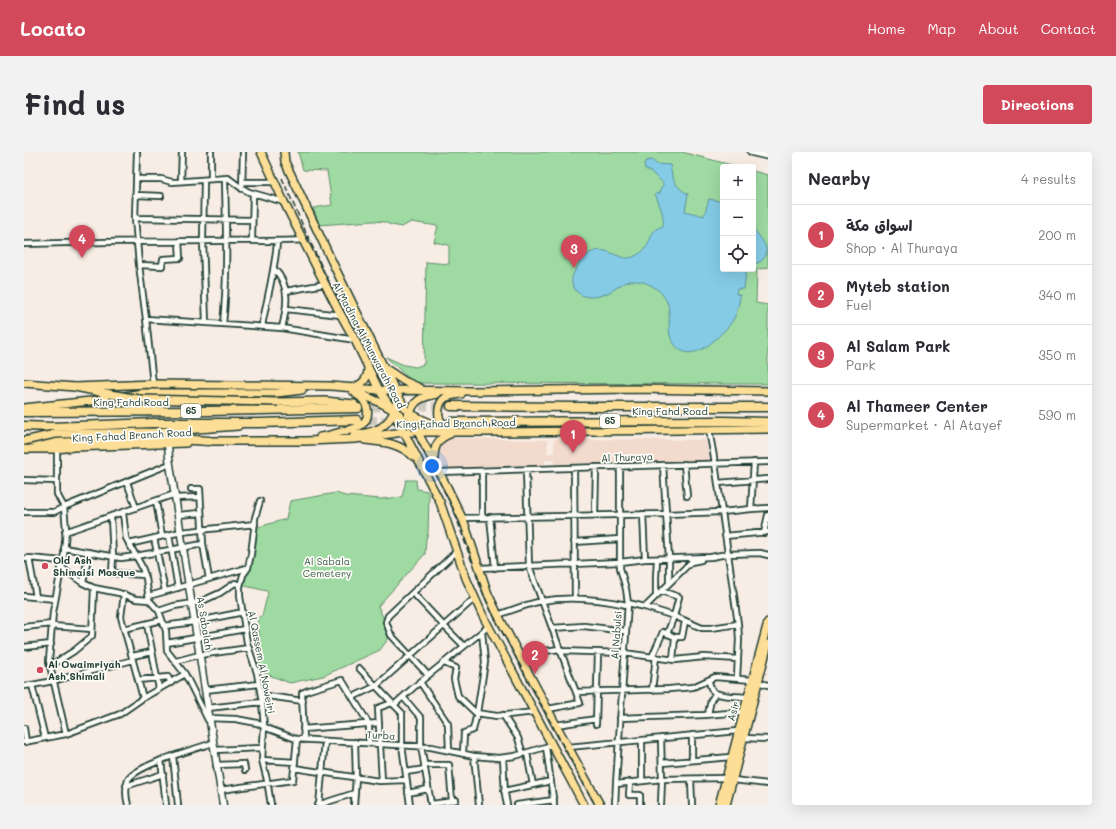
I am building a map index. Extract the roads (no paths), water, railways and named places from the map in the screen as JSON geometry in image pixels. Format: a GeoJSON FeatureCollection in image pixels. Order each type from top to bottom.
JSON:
{"type":"FeatureCollection","features":[{"type":"Feature","properties":{"kind":"highway","name":"King Fahd Road"},"geometry":{"type":"LineString","coordinates":[[24,412],[208,411],[356,406]]}},
{"type":"Feature","properties":{"kind":"highway","name":"King Fahd Road"},"geometry":{"type":"LineString","coordinates":[[452,406],[768,407]]}},
{"type":"Feature","properties":{"kind":"highway","name":"65"},"geometry":{"type":"LineString","coordinates":[[24,426],[52,427],[153,423],[260,423],[357,420]]}},
{"type":"Feature","properties":{"kind":"highway","name":"King Fahd Road"},"geometry":{"type":"LineString","coordinates":[[451,422],[768,422]]}},
{"type":"Feature","properties":{"kind":"highway"},"geometry":{"type":"LineString","coordinates":[[24,440],[64,443],[122,438],[210,441]]}},
{"type":"Feature","properties":{"kind":"main road","name":"Al Madina Al Munwarah Road"},"geometry":{"type":"LineString","coordinates":[[261,152],[284,202],[379,390],[393,411],[440,502],[466,578],[475,598],[534,712],[549,746],[583,804]]}},
{"type":"Feature","properties":{"kind":"main road","name":"Al Madina Al Munwarah Road"},"geometry":{"type":"LineString","coordinates":[[279,152],[408,415]]}},
{"type":"Feature","properties":{"kind":"main road","name":"Al Madina Al Munwarah Road"},"geometry":{"type":"LineString","coordinates":[[284,152],[285,162]]}},
{"type":"Feature","properties":{"kind":"main road"},"geometry":{"type":"LineString","coordinates":[[751,152],[768,156]]}},
{"type":"Feature","properties":{"kind":"main road"},"geometry":{"type":"LineString","coordinates":[[384,367],[404,381],[426,390]]}},
{"type":"Feature","properties":{"kind":"main road"},"geometry":{"type":"LineString","coordinates":[[352,388],[360,385],[366,380],[368,368]]}},
{"type":"Feature","properties":{"kind":"main road"},"geometry":{"type":"LineString","coordinates":[[24,383],[75,387],[153,384],[331,386],[379,390],[473,391],[633,389],[768,391]]}},
{"type":"Feature","properties":{"kind":"main road"},"geometry":{"type":"LineString","coordinates":[[306,441],[357,428],[363,424],[366,419],[368,412],[367,406],[358,395],[331,386]]}},
{"type":"Feature","properties":{"kind":"main road"},"geometry":{"type":"LineString","coordinates":[[24,408],[100,400],[143,393],[276,393],[331,386],[349,389],[373,399],[393,411],[433,425],[473,432]]}},
{"type":"Feature","properties":{"kind":"main road"},"geometry":{"type":"LineString","coordinates":[[75,387],[139,399],[278,402],[325,401],[356,406]]}},
{"type":"Feature","properties":{"kind":"main road"},"geometry":{"type":"LineString","coordinates":[[379,390],[397,403],[408,415],[434,462],[461,518],[488,594],[498,615],[600,805]]}},
{"type":"Feature","properties":{"kind":"main road"},"geometry":{"type":"LineString","coordinates":[[306,441],[376,430],[388,422],[397,403],[395,390]]}},
{"type":"Feature","properties":{"kind":"main road"},"geometry":{"type":"LineString","coordinates":[[403,432],[412,406],[425,396],[473,391]]}},
{"type":"Feature","properties":{"kind":"main road"},"geometry":{"type":"LineString","coordinates":[[473,391],[446,397],[441,402],[439,411],[443,424],[473,432]]}},
{"type":"Feature","properties":{"kind":"main road"},"geometry":{"type":"LineString","coordinates":[[24,440],[55,434],[156,432],[241,426],[260,423]]}},
{"type":"Feature","properties":{"kind":"main road","name":"King Fahad Branch Road"},"geometry":{"type":"LineString","coordinates":[[24,449],[57,449],[210,441],[306,441],[355,439],[403,432],[768,429]]}},
{"type":"Feature","properties":{"kind":"main road"},"geometry":{"type":"LineString","coordinates":[[434,462],[436,444],[443,436],[455,432]]}},
{"type":"Feature","properties":{"kind":"main road"},"geometry":{"type":"LineString","coordinates":[[355,439],[395,445],[410,453],[420,463]]}},
{"type":"Feature","properties":{"kind":"main road","name":"As Sabalah"},"geometry":{"type":"LineString","coordinates":[[168,444],[196,637],[223,805]]}},
{"type":"Feature","properties":{"kind":"main road","name":"Asir"},"geometry":{"type":"LineString","coordinates":[[719,805],[744,738],[768,622]]}},
{"type":"Feature","properties":{"kind":"main road","name":"Asir"},"geometry":{"type":"LineString","coordinates":[[726,805],[731,757],[748,697],[768,644]]}},
{"type":"Feature","properties":{"kind":"main road"},"geometry":{"type":"LineString","coordinates":[[583,804],[592,800],[594,795]]}},
{"type":"Feature","properties":{"kind":"street"},"geometry":{"type":"LineString","coordinates":[[137,152],[135,218],[153,384]]}},
{"type":"Feature","properties":{"kind":"street"},"geometry":{"type":"LineString","coordinates":[[180,181],[182,152]]}},
{"type":"Feature","properties":{"kind":"street"},"geometry":{"type":"LineString","coordinates":[[211,179],[212,152]]}},
{"type":"Feature","properties":{"kind":"street"},"geometry":{"type":"LineString","coordinates":[[242,189],[243,152]]}},
{"type":"Feature","properties":{"kind":"street"},"geometry":{"type":"LineString","coordinates":[[136,179],[161,179],[172,182],[228,178],[242,189],[284,202]]}},
{"type":"Feature","properties":{"kind":"street"},"geometry":{"type":"LineString","coordinates":[[223,324],[226,298],[225,179]]}},
{"type":"Feature","properties":{"kind":"street"},"geometry":{"type":"LineString","coordinates":[[204,180],[203,241],[206,322]]}},
{"type":"Feature","properties":{"kind":"street"},"geometry":{"type":"LineString","coordinates":[[242,182],[275,182]]}},
{"type":"Feature","properties":{"kind":"street"},"geometry":{"type":"LineString","coordinates":[[252,240],[253,193]]}},
{"type":"Feature","properties":{"kind":"street"},"geometry":{"type":"LineString","coordinates":[[135,196],[160,196]]}},
{"type":"Feature","properties":{"kind":"street"},"geometry":{"type":"LineString","coordinates":[[135,218],[252,220]]}},
{"type":"Feature","properties":{"kind":"street"},"geometry":{"type":"LineString","coordinates":[[24,244],[226,240],[278,242],[303,240]]}},
{"type":"Feature","properties":{"kind":"street"},"geometry":{"type":"LineString","coordinates":[[139,266],[162,266],[163,259],[180,258],[179,241]]}},
{"type":"Feature","properties":{"kind":"street"},"geometry":{"type":"LineString","coordinates":[[262,326],[276,261],[278,242]]}},
{"type":"Feature","properties":{"kind":"street"},"geometry":{"type":"LineString","coordinates":[[274,269],[280,275],[286,290],[286,309],[282,328]]}},
{"type":"Feature","properties":{"kind":"street"},"geometry":{"type":"LineString","coordinates":[[286,290],[325,284]]}},
{"type":"Feature","properties":{"kind":"street"},"geometry":{"type":"LineString","coordinates":[[286,309],[341,315]]}},
{"type":"Feature","properties":{"kind":"street"},"geometry":{"type":"LineString","coordinates":[[146,318],[282,328],[355,340]]}},
{"type":"Feature","properties":{"kind":"street"},"geometry":{"type":"LineString","coordinates":[[709,430],[738,624],[738,678]]}},
{"type":"Feature","properties":{"kind":"street"},"geometry":{"type":"LineString","coordinates":[[57,449],[57,494],[64,507],[66,532],[55,599],[50,666],[66,734]]}},
{"type":"Feature","properties":{"kind":"street"},"geometry":{"type":"LineString","coordinates":[[751,509],[754,462]]}},
{"type":"Feature","properties":{"kind":"street","name":"Al Thuraya"},"geometry":{"type":"LineString","coordinates":[[439,472],[768,462]]}},
{"type":"Feature","properties":{"kind":"street"},"geometry":{"type":"LineString","coordinates":[[24,512],[54,512],[170,464]]}},
{"type":"Feature","properties":{"kind":"street"},"geometry":{"type":"LineString","coordinates":[[684,464],[687,496]]}},
{"type":"Feature","properties":{"kind":"street"},"geometry":{"type":"LineString","coordinates":[[663,465],[669,558],[668,583]]}},
{"type":"Feature","properties":{"kind":"street","name":"Al Nabulsi"},"geometry":{"type":"LineString","coordinates":[[616,805],[618,742],[628,604],[626,589],[620,568],[620,466]]}},
{"type":"Feature","properties":{"kind":"street"},"geometry":{"type":"LineString","coordinates":[[595,515],[596,467]]}},
{"type":"Feature","properties":{"kind":"street"},"geometry":{"type":"LineString","coordinates":[[574,468],[575,598]]}},
{"type":"Feature","properties":{"kind":"street"},"geometry":{"type":"LineString","coordinates":[[526,470],[528,566],[580,703],[548,709]]}},
{"type":"Feature","properties":{"kind":"street"},"geometry":{"type":"LineString","coordinates":[[482,471],[482,517]]}},
{"type":"Feature","properties":{"kind":"street"},"geometry":{"type":"LineString","coordinates":[[718,483],[768,479]]}},
{"type":"Feature","properties":{"kind":"street"},"geometry":{"type":"LineString","coordinates":[[24,480],[57,481]]}},
{"type":"Feature","properties":{"kind":"street"},"geometry":{"type":"LineString","coordinates":[[127,482],[136,508]]}},
{"type":"Feature","properties":{"kind":"street"},"geometry":{"type":"LineString","coordinates":[[191,489],[200,489],[203,544],[209,579]]}},
{"type":"Feature","properties":{"kind":"street"},"geometry":{"type":"LineString","coordinates":[[66,532],[156,501],[175,496],[200,497]]}},
{"type":"Feature","properties":{"kind":"street"},"geometry":{"type":"LineString","coordinates":[[156,501],[162,536]]}},
{"type":"Feature","properties":{"kind":"street","name":"Al Qassem Al Noweiri"},"geometry":{"type":"LineString","coordinates":[[260,501],[255,518],[248,568],[243,575],[240,585],[240,596],[249,648],[257,673],[261,695],[264,727],[262,760],[268,783],[271,805]]}},
{"type":"Feature","properties":{"kind":"street"},"geometry":{"type":"LineString","coordinates":[[461,518],[666,514],[722,512],[768,508]]}},
{"type":"Feature","properties":{"kind":"street"},"geometry":{"type":"LineString","coordinates":[[123,513],[126,538],[145,575],[149,598],[159,611],[164,626],[167,651],[185,674],[210,721]]}},
{"type":"Feature","properties":{"kind":"street"},"geometry":{"type":"LineString","coordinates":[[178,515],[201,514]]}},
{"type":"Feature","properties":{"kind":"street"},"geometry":{"type":"LineString","coordinates":[[643,514],[645,559]]}},
{"type":"Feature","properties":{"kind":"street"},"geometry":{"type":"LineString","coordinates":[[725,536],[766,532],[768,515]]}},
{"type":"Feature","properties":{"kind":"street"},"geometry":{"type":"LineString","coordinates":[[111,517],[113,556],[112,573],[145,575]]}},
{"type":"Feature","properties":{"kind":"street"},"geometry":{"type":"LineString","coordinates":[[490,517],[495,568]]}},
{"type":"Feature","properties":{"kind":"street"},"geometry":{"type":"LineString","coordinates":[[129,544],[181,532],[255,524]]}},
{"type":"Feature","properties":{"kind":"street"},"geometry":{"type":"LineString","coordinates":[[169,535],[178,588]]}},
{"type":"Feature","properties":{"kind":"street"},"geometry":{"type":"LineString","coordinates":[[154,538],[165,591]]}},
{"type":"Feature","properties":{"kind":"street"},"geometry":{"type":"LineString","coordinates":[[574,542],[620,539]]}},
{"type":"Feature","properties":{"kind":"street"},"geometry":{"type":"LineString","coordinates":[[64,548],[122,558],[203,544]]}},
{"type":"Feature","properties":{"kind":"street"},"geometry":{"type":"LineString","coordinates":[[428,675],[391,635],[386,622],[388,616],[457,551]]}},
{"type":"Feature","properties":{"kind":"street"},"geometry":{"type":"LineString","coordinates":[[83,583],[89,552]]}},
{"type":"Feature","properties":{"kind":"street"},"geometry":{"type":"LineString","coordinates":[[645,607],[691,562],[727,554],[760,553],[768,555]]}},
{"type":"Feature","properties":{"kind":"street"},"geometry":{"type":"LineString","coordinates":[[479,568],[711,557]]}},
{"type":"Feature","properties":{"kind":"street"},"geometry":{"type":"LineString","coordinates":[[36,597],[26,559],[62,561]]}},
{"type":"Feature","properties":{"kind":"street"},"geometry":{"type":"LineString","coordinates":[[656,595],[657,559]]}},
{"type":"Feature","properties":{"kind":"street"},"geometry":{"type":"LineString","coordinates":[[61,566],[83,583],[94,588],[136,598],[149,598],[165,591],[248,568]]}},
{"type":"Feature","properties":{"kind":"street"},"geometry":{"type":"LineString","coordinates":[[159,611],[174,606],[192,604],[207,600],[235,583],[240,585]]}},
{"type":"Feature","properties":{"kind":"street"},"geometry":{"type":"LineString","coordinates":[[50,666],[74,652],[92,636],[94,588]]}},
{"type":"Feature","properties":{"kind":"street"},"geometry":{"type":"LineString","coordinates":[[661,591],[679,596],[674,616],[667,634]]}},
{"type":"Feature","properties":{"kind":"street"},"geometry":{"type":"LineString","coordinates":[[413,592],[464,646]]}},
{"type":"Feature","properties":{"kind":"street"},"geometry":{"type":"LineString","coordinates":[[124,594],[121,617],[143,698]]}},
{"type":"Feature","properties":{"kind":"street"},"geometry":{"type":"LineString","coordinates":[[24,596],[55,599]]}},
{"type":"Feature","properties":{"kind":"street"},"geometry":{"type":"LineString","coordinates":[[353,697],[376,686],[475,598]]}},
{"type":"Feature","properties":{"kind":"street"},"geometry":{"type":"LineString","coordinates":[[498,615],[542,601],[575,598],[605,600],[645,607],[674,616],[702,628],[738,624]]}},
{"type":"Feature","properties":{"kind":"street"},"geometry":{"type":"LineString","coordinates":[[164,626],[194,622],[243,612]]}},
{"type":"Feature","properties":{"kind":"street"},"geometry":{"type":"LineString","coordinates":[[124,629],[162,620]]}},
{"type":"Feature","properties":{"kind":"street"},"geometry":{"type":"LineString","coordinates":[[652,690],[654,657],[663,632],[675,637],[682,637],[685,621]]}},
{"type":"Feature","properties":{"kind":"street"},"geometry":{"type":"LineString","coordinates":[[147,624],[159,690]]}},
{"type":"Feature","properties":{"kind":"street"},"geometry":{"type":"LineString","coordinates":[[24,627],[52,625],[92,629]]}},
{"type":"Feature","properties":{"kind":"street"},"geometry":{"type":"LineString","coordinates":[[382,781],[378,708],[393,704],[489,626]]}},
{"type":"Feature","properties":{"kind":"street"},"geometry":{"type":"LineString","coordinates":[[552,628],[584,626],[625,631]]}},
{"type":"Feature","properties":{"kind":"street"},"geometry":{"type":"LineString","coordinates":[[167,643],[245,629]]}},
{"type":"Feature","properties":{"kind":"street"},"geometry":{"type":"LineString","coordinates":[[463,754],[464,733],[473,730],[485,662],[482,632]]}},
{"type":"Feature","properties":{"kind":"street"},"geometry":{"type":"LineString","coordinates":[[673,660],[675,637]]}},
{"type":"Feature","properties":{"kind":"street"},"geometry":{"type":"LineString","coordinates":[[24,647],[51,644]]}},
{"type":"Feature","properties":{"kind":"street"},"geometry":{"type":"LineString","coordinates":[[176,661],[199,655],[249,648]]}},
{"type":"Feature","properties":{"kind":"street"},"geometry":{"type":"LineString","coordinates":[[519,655],[560,650],[624,653],[673,660],[704,656],[738,659]]}},
{"type":"Feature","properties":{"kind":"street"},"geometry":{"type":"LineString","coordinates":[[24,686],[53,680],[152,652]]}},
{"type":"Feature","properties":{"kind":"street"},"geometry":{"type":"LineString","coordinates":[[556,725],[596,722],[598,652]]}},
{"type":"Feature","properties":{"kind":"street"},"geometry":{"type":"LineString","coordinates":[[444,663],[456,668],[454,679],[458,696],[476,713],[497,716],[534,712]]}},
{"type":"Feature","properties":{"kind":"street"},"geometry":{"type":"LineString","coordinates":[[359,668],[402,712],[402,745],[410,805]]}},
{"type":"Feature","properties":{"kind":"street"},"geometry":{"type":"LineString","coordinates":[[24,728],[25,742],[66,734],[120,714],[143,698],[185,674]]}},
{"type":"Feature","properties":{"kind":"street"},"geometry":{"type":"LineString","coordinates":[[138,680],[168,677],[171,683]]}},
{"type":"Feature","properties":{"kind":"street"},"geometry":{"type":"LineString","coordinates":[[576,692],[652,690],[693,687],[715,677],[738,678],[768,685]]}},
{"type":"Feature","properties":{"kind":"street"},"geometry":{"type":"LineString","coordinates":[[304,740],[302,693],[342,680],[369,724],[369,743]]}},
{"type":"Feature","properties":{"kind":"street"},"geometry":{"type":"LineString","coordinates":[[708,680],[712,690],[716,694],[748,697]]}},
{"type":"Feature","properties":{"kind":"street"},"geometry":{"type":"LineString","coordinates":[[420,682],[448,724],[450,751]]}},
{"type":"Feature","properties":{"kind":"street"},"geometry":{"type":"LineString","coordinates":[[205,690],[259,684]]}},
{"type":"Feature","properties":{"kind":"street"},"geometry":{"type":"LineString","coordinates":[[32,685],[45,738]]}},
{"type":"Feature","properties":{"kind":"street"},"geometry":{"type":"LineString","coordinates":[[708,714],[711,700],[716,694]]}},
{"type":"Feature","properties":{"kind":"street"},"geometry":{"type":"LineString","coordinates":[[261,695],[303,701]]}},
{"type":"Feature","properties":{"kind":"street"},"geometry":{"type":"LineString","coordinates":[[402,697],[421,718],[421,746],[425,767],[428,789],[431,804],[450,802],[449,765],[425,767],[406,772]]}},
{"type":"Feature","properties":{"kind":"street"},"geometry":{"type":"LineString","coordinates":[[208,708],[262,702]]}},
{"type":"Feature","properties":{"kind":"street"},"geometry":{"type":"LineString","coordinates":[[620,718],[744,712]]}},
{"type":"Feature","properties":{"kind":"street"},"geometry":{"type":"LineString","coordinates":[[503,715],[518,738],[525,753],[533,785]]}},
{"type":"Feature","properties":{"kind":"street","name":"Turba"},"geometry":{"type":"LineString","coordinates":[[210,721],[236,719],[257,723],[264,727],[304,740],[431,746],[474,756],[503,758],[549,746]]}},
{"type":"Feature","properties":{"kind":"street"},"geometry":{"type":"LineString","coordinates":[[303,729],[379,723]]}},
{"type":"Feature","properties":{"kind":"street"},"geometry":{"type":"LineString","coordinates":[[568,747],[738,731]]}},
{"type":"Feature","properties":{"kind":"street"},"geometry":{"type":"LineString","coordinates":[[692,735],[692,760]]}},
{"type":"Feature","properties":{"kind":"street"},"geometry":{"type":"LineString","coordinates":[[661,738],[661,805]]}},
{"type":"Feature","properties":{"kind":"street"},"geometry":{"type":"LineString","coordinates":[[744,738],[768,739]]}},
{"type":"Feature","properties":{"kind":"street"},"geometry":{"type":"LineString","coordinates":[[220,790],[293,780],[298,739]]}},
{"type":"Feature","properties":{"kind":"street"},"geometry":{"type":"LineString","coordinates":[[642,740],[642,781]]}},
{"type":"Feature","properties":{"kind":"street"},"geometry":{"type":"LineString","coordinates":[[325,741],[319,805],[355,793]]}},
{"type":"Feature","properties":{"kind":"street"},"geometry":{"type":"LineString","coordinates":[[354,805],[356,777],[355,742]]}},
{"type":"Feature","properties":{"kind":"street"},"geometry":{"type":"LineString","coordinates":[[128,805],[126,786],[128,780],[135,772],[161,760],[213,746],[262,748]]}},
{"type":"Feature","properties":{"kind":"street"},"geometry":{"type":"LineString","coordinates":[[517,805],[554,803],[549,746]]}},
{"type":"Feature","properties":{"kind":"street"},"geometry":{"type":"LineString","coordinates":[[173,756],[178,805]]}},
{"type":"Feature","properties":{"kind":"street"},"geometry":{"type":"LineString","coordinates":[[474,756],[479,805]]}},
{"type":"Feature","properties":{"kind":"street"},"geometry":{"type":"LineString","coordinates":[[662,763],[731,757]]}},
{"type":"Feature","properties":{"kind":"street"},"geometry":{"type":"LineString","coordinates":[[503,758],[504,791],[507,805]]}},
{"type":"Feature","properties":{"kind":"street"},"geometry":{"type":"LineString","coordinates":[[161,760],[166,805]]}},
{"type":"Feature","properties":{"kind":"street"},"geometry":{"type":"LineString","coordinates":[[262,760],[295,762]]}},
{"type":"Feature","properties":{"kind":"street"},"geometry":{"type":"LineString","coordinates":[[216,765],[244,764],[245,770]]}},
{"type":"Feature","properties":{"kind":"street"},"geometry":{"type":"LineString","coordinates":[[294,768],[382,781],[406,780]]}},
{"type":"Feature","properties":{"kind":"street"},"geometry":{"type":"LineString","coordinates":[[126,786],[162,774]]}},
{"type":"Feature","properties":{"kind":"street"},"geometry":{"type":"LineString","coordinates":[[616,784],[662,779],[729,779],[768,784]]}},
{"type":"Feature","properties":{"kind":"street"},"geometry":{"type":"LineString","coordinates":[[691,779],[692,805]]}},
{"type":"Feature","properties":{"kind":"street"},"geometry":{"type":"LineString","coordinates":[[504,791],[551,781]]}},
{"type":"Feature","properties":{"kind":"street"},"geometry":{"type":"LineString","coordinates":[[630,782],[629,795],[640,795],[640,805]]}},
{"type":"Feature","properties":{"kind":"street"},"geometry":{"type":"LineString","coordinates":[[408,793],[428,789]]}},
{"type":"Feature","properties":{"kind":"water"},"geometry":{"type":"Polygon","coordinates":[[[652,160],[656,164],[670,165],[675,182],[688,194],[685,211],[704,216],[709,199],[720,201],[720,272],[746,272],[744,289],[737,289],[736,294],[740,295],[736,314],[731,323],[710,344],[691,353],[679,349],[673,342],[669,333],[669,312],[667,302],[661,293],[653,286],[643,282],[630,281],[599,296],[588,297],[578,293],[573,287],[572,283],[572,277],[585,256],[598,250],[610,252],[624,258],[630,258],[646,248],[654,231],[663,226],[660,206],[655,194],[659,194],[663,183],[645,169],[644,164],[646,161],[652,160]]]}},
{"type":"Feature","properties":{"kind":"water"},"geometry":{"type":"Polygon","coordinates":[[[756,232],[766,247],[766,255],[756,263],[756,232]]]}},
{"type":"Feature","properties":{"kind":"tunnel"},"geometry":{"type":"LineString","coordinates":[[354,404],[379,407]]}},
{"type":"Feature","properties":{"kind":"tunnel"},"geometry":{"type":"LineString","coordinates":[[360,408],[451,406]]}},
{"type":"Feature","properties":{"kind":"tunnel"},"geometry":{"type":"LineString","coordinates":[[357,420],[428,421]]}},
{"type":"Feature","properties":{"kind":"railway"},"geometry":{"type":"LineString","coordinates":[[282,178],[325,274],[384,376],[453,508],[482,591],[491,611],[595,805]]}},
{"type":"Feature","properties":{"kind":"place","name":"Al Thameer Center"},"geometry":{"type":"Point","coordinates":[82,258]}},
{"type":"Feature","properties":{"kind":"place","name":"Al Salam Park"},"geometry":{"type":"Point","coordinates":[574,268]}},
{"type":"Feature","properties":{"kind":"place","name":"اسواق مكة"},"geometry":{"type":"Point","coordinates":[573,453]}},
{"type":"Feature","properties":{"kind":"place","name":"Old Ash Shimaisi Mosque"},"geometry":{"type":"Point","coordinates":[45,566]}},
{"type":"Feature","properties":{"kind":"place","name":"Al Owaimriyah Ash Shimali"},"geometry":{"type":"Point","coordinates":[40,670]}},
{"type":"Feature","properties":{"kind":"place","name":"Myteb station"},"geometry":{"type":"Point","coordinates":[535,674]}},
{"type":"Feature","properties":{"kind":"park label","name":"Al Sabala Cemetery"},"geometry":{"type":"Point","coordinates":[327,566]}}]}
